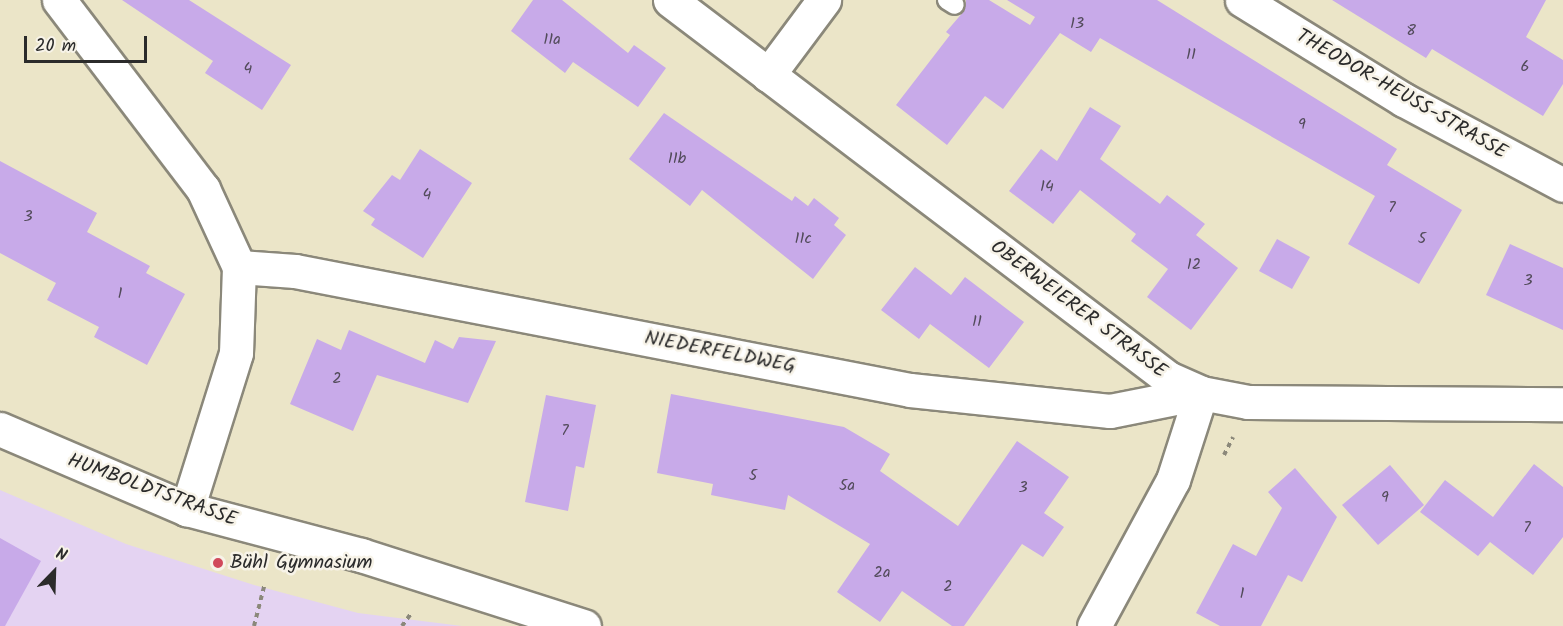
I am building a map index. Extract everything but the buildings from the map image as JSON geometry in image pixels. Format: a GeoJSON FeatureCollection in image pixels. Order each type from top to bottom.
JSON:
{"type":"FeatureCollection","features":[{"type":"Feature","properties":{"kind":"street"},"geometry":{"type":"LineString","coordinates":[[59,0],[203,189],[239,267],[236,353],[187,508]]}},
{"type":"Feature","properties":{"kind":"street","name":"OBERWEIERER STRASSE"},"geometry":{"type":"LineString","coordinates":[[670,0],[1168,378],[1201,393],[1254,402],[1563,404]]}},
{"type":"Feature","properties":{"kind":"street"},"geometry":{"type":"LineString","coordinates":[[768,75],[824,0]]}},
{"type":"Feature","properties":{"kind":"street","name":"THEODOR-HEUSS-STRASSE"},"geometry":{"type":"LineString","coordinates":[[1242,0],[1404,100],[1563,185]]}},
{"type":"Feature","properties":{"kind":"street","name":"NIEDERFELDWEG"},"geometry":{"type":"LineString","coordinates":[[239,267],[295,271],[910,390],[1110,411],[1201,393]]}},
{"type":"Feature","properties":{"kind":"street"},"geometry":{"type":"LineString","coordinates":[[1094,626],[1173,480],[1201,393]]}},
{"type":"Feature","properties":{"kind":"street","name":"HUMBOLDTSTRASSE"},"geometry":{"type":"LineString","coordinates":[[0,429],[187,508],[535,618],[584,626]]}},
{"type":"Feature","properties":{"kind":"path"},"geometry":{"type":"LineString","coordinates":[[254,626],[265,583]]}},
{"type":"Feature","properties":{"kind":"path"},"geometry":{"type":"LineString","coordinates":[[402,626],[412,612]]}},
{"type":"Feature","properties":{"kind":"shaded area"},"geometry":{"type":"Polygon","coordinates":[[[0,490],[126,544],[254,585],[358,613],[462,626],[0,626],[0,490]]]}},
{"type":"Feature","properties":{"kind":"place","name":"Bühl Gymnasium"},"geometry":{"type":"Point","coordinates":[218,563]}}]}
